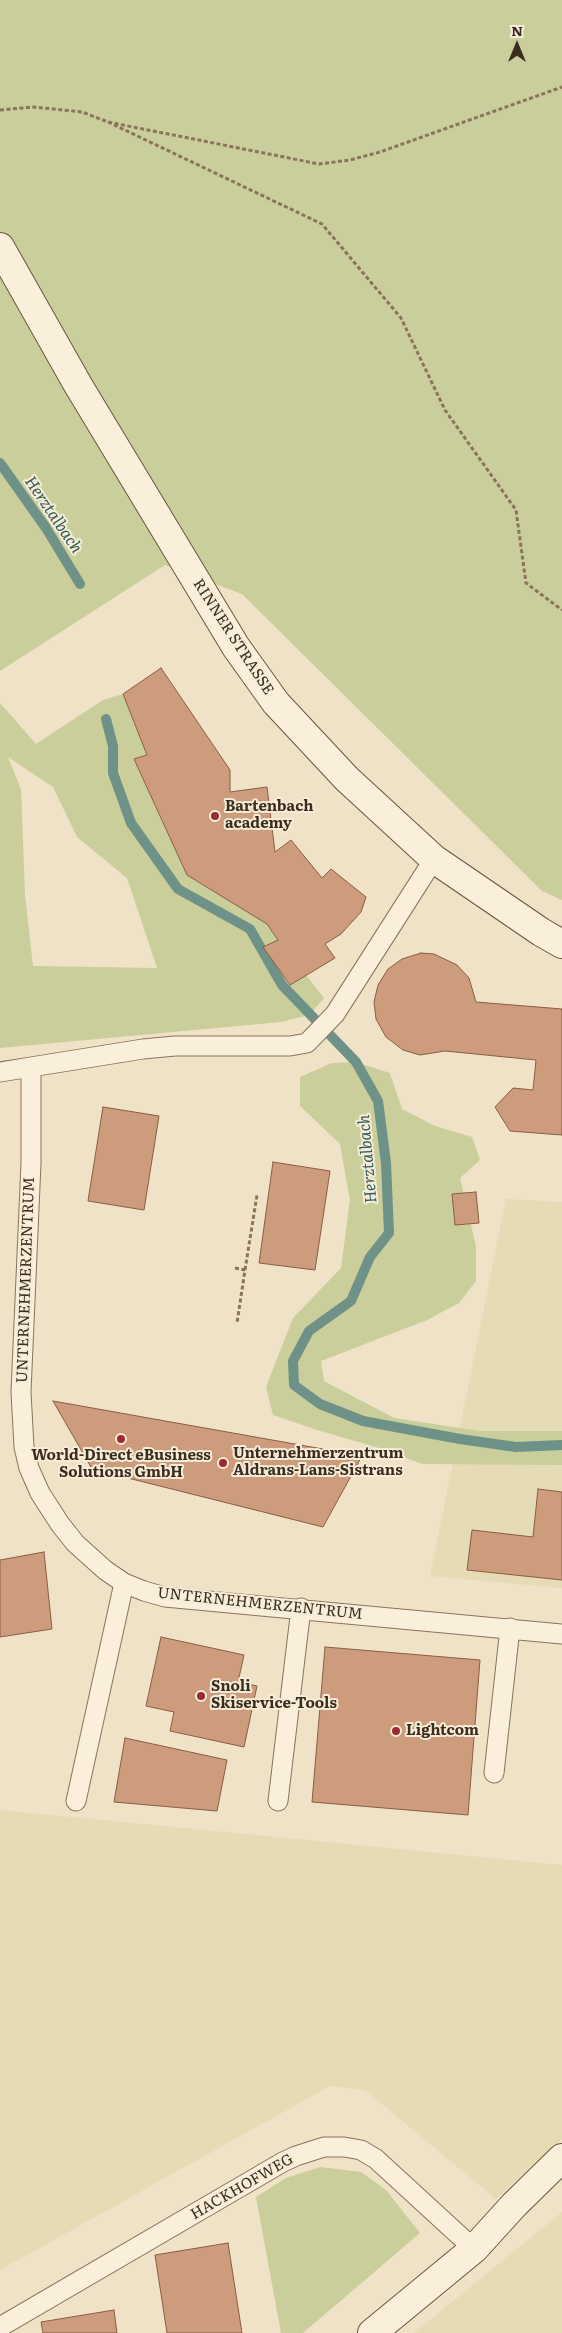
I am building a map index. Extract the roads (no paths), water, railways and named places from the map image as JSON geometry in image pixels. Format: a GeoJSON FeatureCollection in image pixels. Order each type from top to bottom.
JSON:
{"type":"FeatureCollection","features":[{"type":"Feature","properties":{"kind":"main road","name":"RINNER STRASSE"},"geometry":{"type":"LineString","coordinates":[[0,248],[83,393],[236,647],[276,703],[347,779],[434,859],[541,932],[562,944]]}},
{"type":"Feature","properties":{"kind":"main road"},"geometry":{"type":"LineString","coordinates":[[372,2333],[474,2249],[514,2204],[562,2158]]}},
{"type":"Feature","properties":{"kind":"lane"},"geometry":{"type":"LineString","coordinates":[[0,1072],[143,1049],[203,1045],[299,1045],[307,1043],[314,1038],[335,1014],[434,859]]}},
{"type":"Feature","properties":{"kind":"lane","name":"UNTERNEHMERZENTRUM"},"geometry":{"type":"LineString","coordinates":[[31,1067],[31,1164],[21,1392],[24,1447],[35,1484],[60,1524],[89,1557],[124,1583],[144,1592],[165,1597],[301,1608],[562,1634]]}},
{"type":"Feature","properties":{"kind":"lane"},"geometry":{"type":"LineString","coordinates":[[76,1801],[124,1583]]}},
{"type":"Feature","properties":{"kind":"lane"},"geometry":{"type":"LineString","coordinates":[[278,1800],[301,1608]]}},
{"type":"Feature","properties":{"kind":"lane"},"geometry":{"type":"LineString","coordinates":[[494,1773],[510,1628]]}},
{"type":"Feature","properties":{"kind":"lane","name":"HACKHOFWEG"},"geometry":{"type":"LineString","coordinates":[[0,2327],[283,2162],[324,2147],[344,2147],[362,2150],[376,2159],[474,2249]]}},
{"type":"Feature","properties":{"kind":"waterway","name":"Herztalbach"},"geometry":{"type":"LineString","coordinates":[[0,463],[46,528],[80,584]]}},
{"type":"Feature","properties":{"kind":"waterway","name":"Herztalbach"},"geometry":{"type":"LineString","coordinates":[[106,719],[113,746],[113,773],[131,823],[178,889],[250,929],[282,985],[356,1062],[378,1101],[386,1163],[389,1233],[370,1257],[351,1301],[309,1331],[293,1361],[294,1385],[320,1404],[363,1421],[516,1447],[562,1445]]}},
{"type":"Feature","properties":{"kind":"place","name":"Bartenbach academy"},"geometry":{"type":"Point","coordinates":[215,816]}},
{"type":"Feature","properties":{"kind":"place","name":"World-Direct eBusiness Solutions GmbH"},"geometry":{"type":"Point","coordinates":[121,1439]}},
{"type":"Feature","properties":{"kind":"place","name":"Unternehmerzentrum Aldrans-Lans-Sistrans"},"geometry":{"type":"Point","coordinates":[223,1463]}},
{"type":"Feature","properties":{"kind":"place","name":"Snoli Skiservice-Tools"},"geometry":{"type":"Point","coordinates":[201,1696]}},
{"type":"Feature","properties":{"kind":"place","name":"Lightcom"},"geometry":{"type":"Point","coordinates":[396,1731]}}]}
